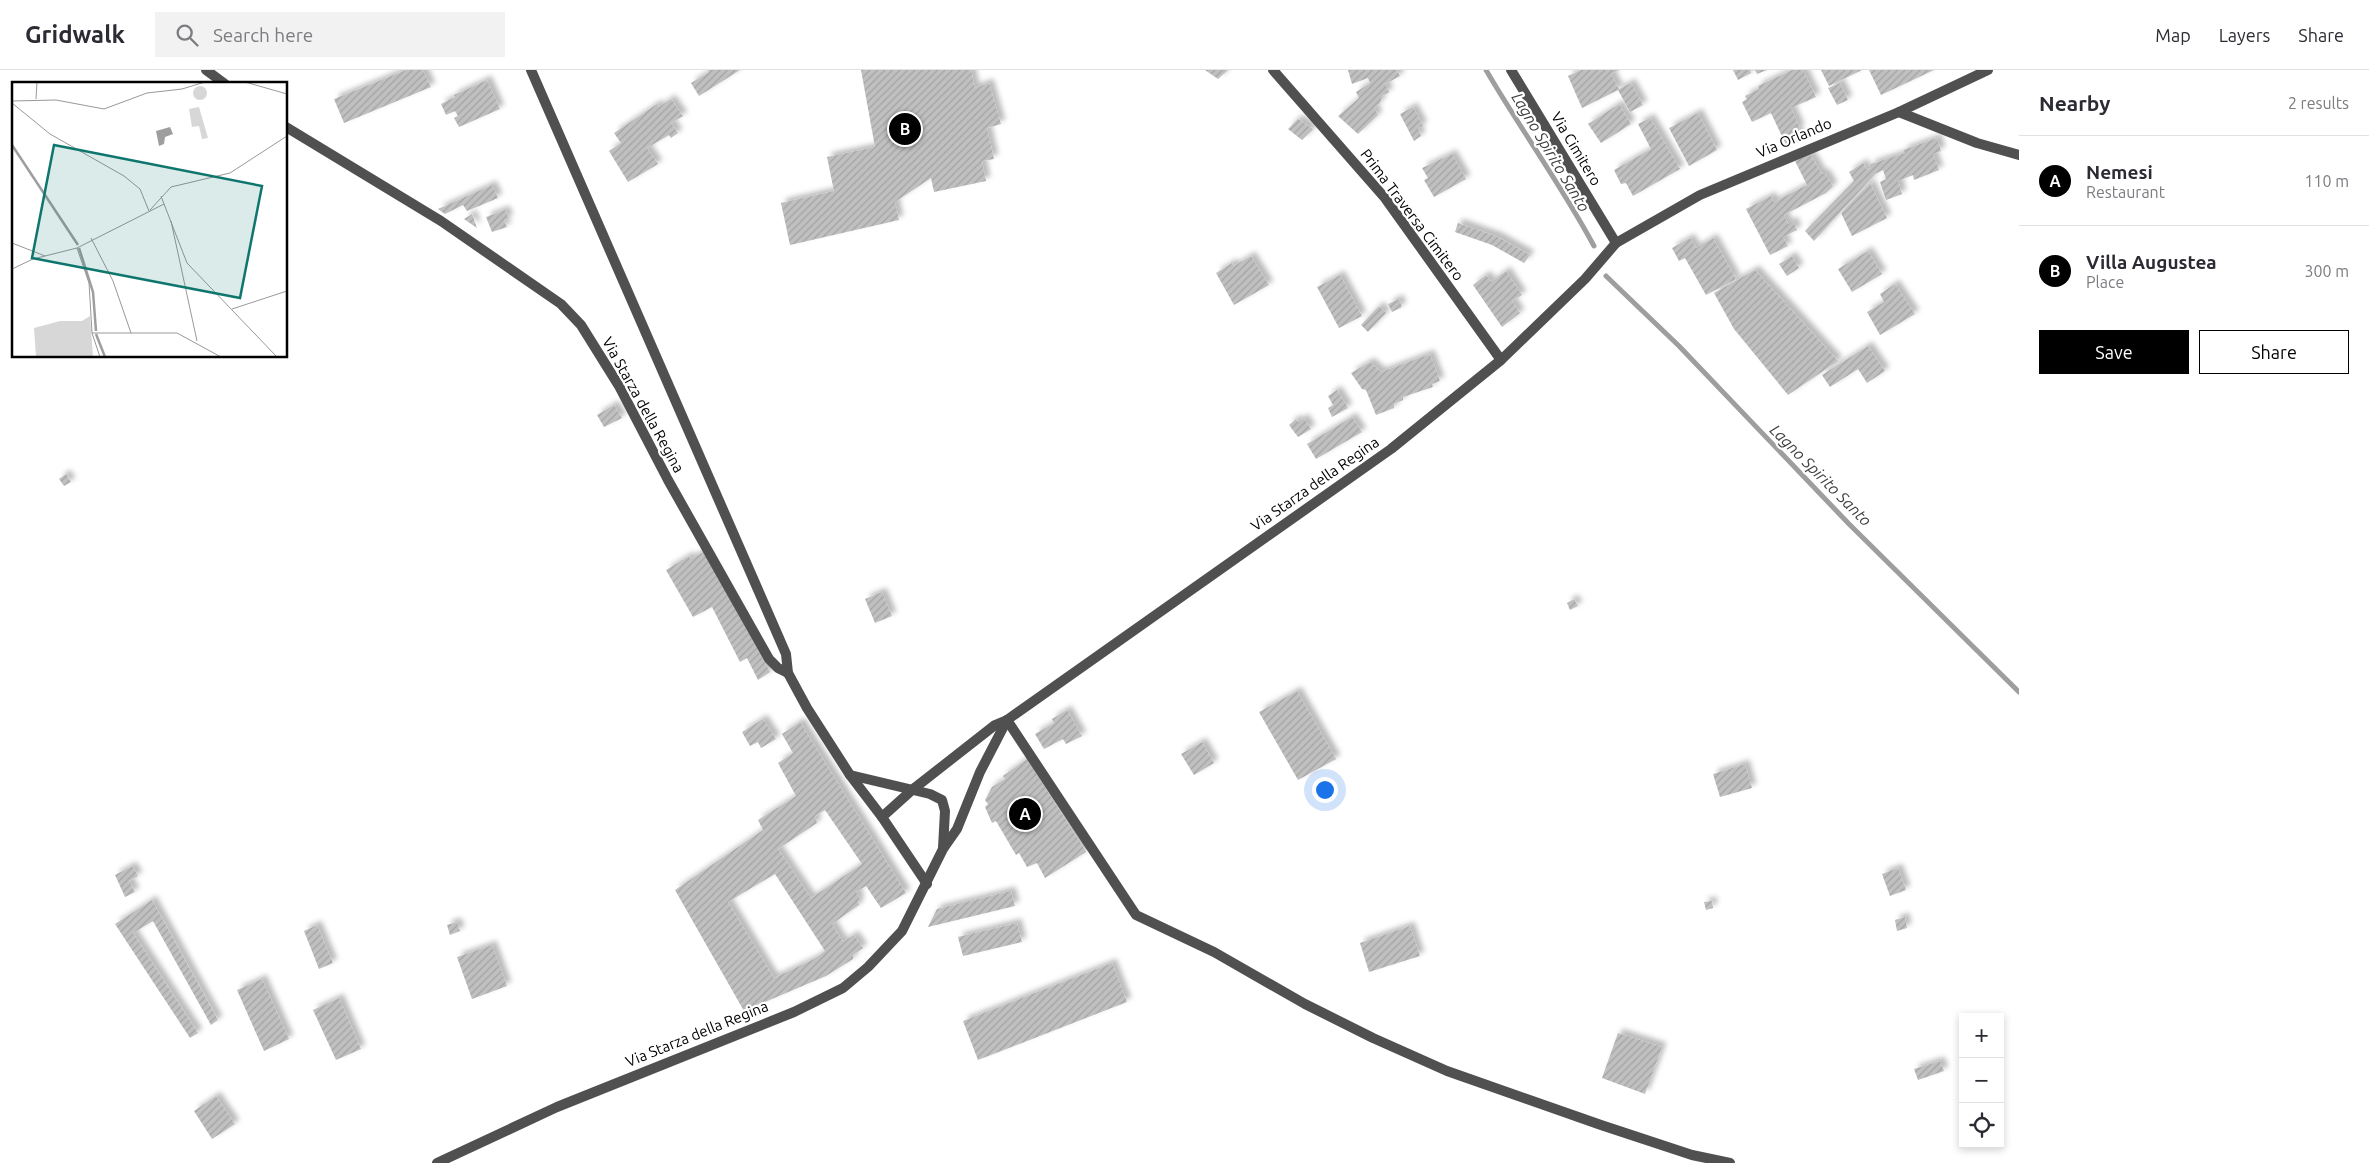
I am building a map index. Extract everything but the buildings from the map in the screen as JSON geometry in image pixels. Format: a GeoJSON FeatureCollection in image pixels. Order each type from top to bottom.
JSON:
{"type":"FeatureCollection","features":[{"type":"Feature","properties":{"kind":"street"},"geometry":{"type":"LineString","coordinates":[[206,70],[222,82]]}},
{"type":"Feature","properties":{"kind":"street","name":"Via Starza della Regina"},"geometry":{"type":"LineString","coordinates":[[531,70],[786,654],[788,673],[807,708],[850,775],[882,817],[927,884]]}},
{"type":"Feature","properties":{"kind":"street","name":"Prima Traversa Cimitero"},"geometry":{"type":"LineString","coordinates":[[1273,70],[1385,198],[1501,360]]}},
{"type":"Feature","properties":{"kind":"street","name":"Via Cimitero"},"geometry":{"type":"LineString","coordinates":[[1511,70],[1616,243]]}},
{"type":"Feature","properties":{"kind":"street","name":"Via Orlando"},"geometry":{"type":"LineString","coordinates":[[1616,243],[1700,195],[1899,112],[1988,70]]}},
{"type":"Feature","properties":{"kind":"street"},"geometry":{"type":"LineString","coordinates":[[1899,112],[1977,143],[2019,155]]}},
{"type":"Feature","properties":{"kind":"street","name":"Via Starza della Regina"},"geometry":{"type":"LineString","coordinates":[[288,128],[441,221],[561,304],[581,325],[619,386],[668,480],[770,659],[778,668],[788,673]]}},
{"type":"Feature","properties":{"kind":"street","name":"Via Starza della Regina"},"geometry":{"type":"LineString","coordinates":[[882,817],[912,790],[995,726],[1007,720],[1391,449],[1501,360],[1585,279],[1616,243]]}},
{"type":"Feature","properties":{"kind":"street"},"geometry":{"type":"LineString","coordinates":[[1007,720],[1136,915],[1214,952],[1339,1021],[1447,1071],[1692,1155],[1730,1163]]}},
{"type":"Feature","properties":{"kind":"street","name":"Via Starza della Regina"},"geometry":{"type":"LineString","coordinates":[[437,1163],[557,1108],[794,1012],[843,988],[868,967],[902,931],[943,849],[957,829],[980,772],[1007,720]]}},
{"type":"Feature","properties":{"kind":"street","name":"Via Starza della Regina"},"geometry":{"type":"LineString","coordinates":[[850,775],[930,794],[942,800],[945,811],[943,849]]}},
{"type":"Feature","properties":{"kind":"waterway","name":"Lagno Spirito Santo"},"geometry":{"type":"LineString","coordinates":[[1486,70],[1569,202],[1594,246]]}},
{"type":"Feature","properties":{"kind":"waterway","name":"Lagno Spirito Santo"},"geometry":{"type":"LineString","coordinates":[[1606,276],[1679,346],[1849,524],[2019,692]]}},
{"type":"Feature","properties":{"kind":"place","name":"Villa Augustea"},"geometry":{"type":"Point","coordinates":[905,129]}},
{"type":"Feature","properties":{"kind":"place","name":"Nemesi"},"geometry":{"type":"Point","coordinates":[1025,814]}}]}
